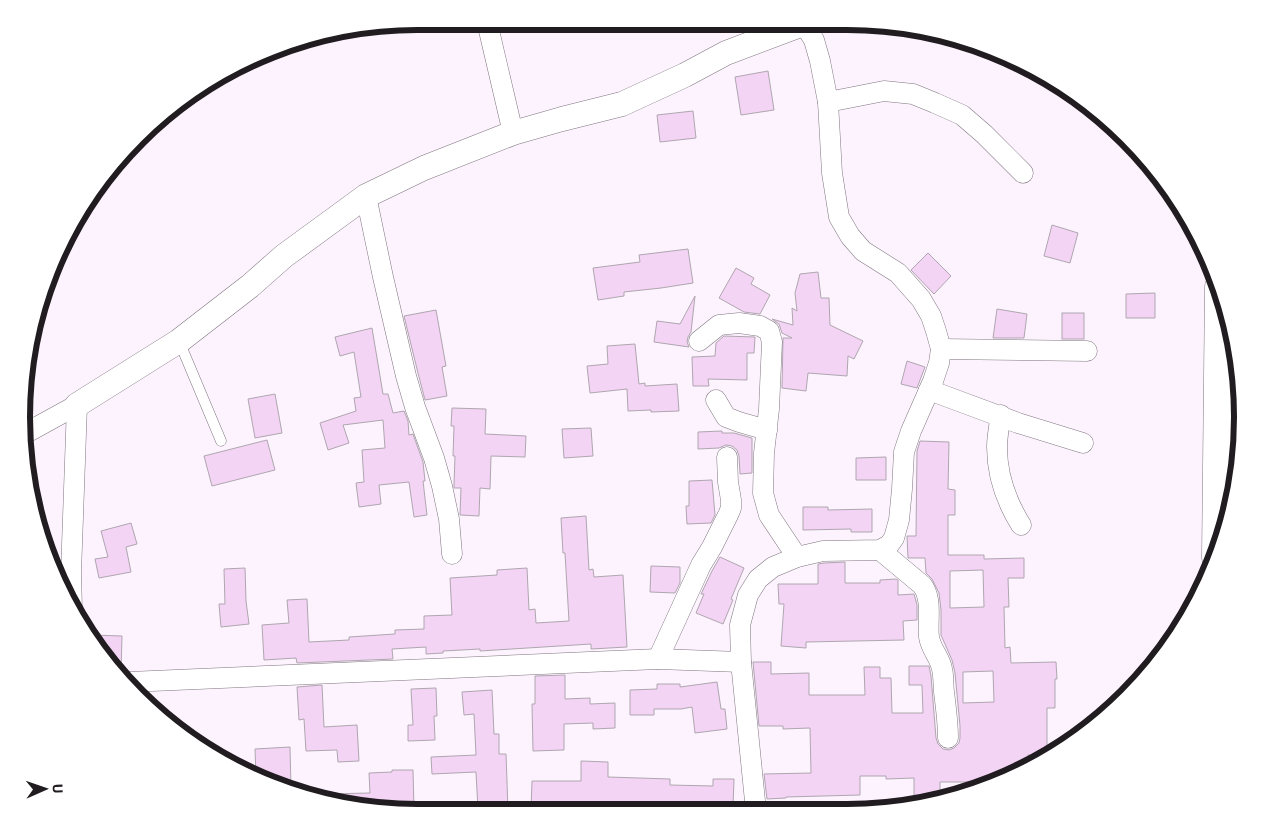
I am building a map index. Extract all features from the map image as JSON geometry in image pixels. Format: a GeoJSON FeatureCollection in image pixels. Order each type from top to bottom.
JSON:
{"type":"FeatureCollection","features":[{"type":"Feature","properties":{"kind":"highway"},"geometry":{"type":"LineString","coordinates":[[1216,531],[1219,310]]}},
{"type":"Feature","properties":{"kind":"street"},"geometry":{"type":"LineString","coordinates":[[489,30],[513,133]]}},
{"type":"Feature","properties":{"kind":"street"},"geometry":{"type":"LineString","coordinates":[[31,431],[78,405],[179,341],[250,286],[284,256],[366,196],[424,168],[513,133],[622,104],[685,75],[726,53],[788,30]]}},
{"type":"Feature","properties":{"kind":"street"},"geometry":{"type":"LineString","coordinates":[[755,804],[741,662],[740,625],[748,595],[758,579],[773,567],[797,557],[823,551],[880,550],[894,538],[899,520],[904,452],[939,364],[941,349],[936,331],[922,299],[898,273],[863,251],[850,236],[839,217],[832,173],[828,102],[820,61],[814,40],[808,30]]}},
{"type":"Feature","properties":{"kind":"street"},"geometry":{"type":"LineString","coordinates":[[828,102],[884,91],[913,94],[962,115],[984,134],[1022,173]]}},
{"type":"Feature","properties":{"kind":"street"},"geometry":{"type":"LineString","coordinates":[[366,196],[382,277],[406,376],[442,486],[449,519],[452,554]]}},
{"type":"Feature","properties":{"kind":"street"},"geometry":{"type":"LineString","coordinates":[[698,341],[719,325],[739,323],[760,326],[769,331],[772,342],[763,493],[769,515],[797,557]]}},
{"type":"Feature","properties":{"kind":"street"},"geometry":{"type":"LineString","coordinates":[[941,349],[1087,351]]}},
{"type":"Feature","properties":{"kind":"street"},"geometry":{"type":"LineString","coordinates":[[929,390],[1001,415],[1018,423],[1083,444]]}},
{"type":"Feature","properties":{"kind":"street"},"geometry":{"type":"LineString","coordinates":[[716,400],[726,417],[767,430]]}},
{"type":"Feature","properties":{"kind":"street"},"geometry":{"type":"LineString","coordinates":[[72,592],[78,405]]}},
{"type":"Feature","properties":{"kind":"street"},"geometry":{"type":"LineString","coordinates":[[1001,415],[997,446],[999,470],[1002,486],[1021,525]]}},
{"type":"Feature","properties":{"kind":"street"},"geometry":{"type":"LineString","coordinates":[[658,660],[701,565],[731,508],[727,456]]}},
{"type":"Feature","properties":{"kind":"street"},"geometry":{"type":"LineString","coordinates":[[880,550],[926,590],[929,638],[942,669],[948,738]]}},
{"type":"Feature","properties":{"kind":"street"},"geometry":{"type":"LineString","coordinates":[[135,682],[658,660],[741,662]]}},
{"type":"Feature","properties":{"kind":"lane"},"geometry":{"type":"LineString","coordinates":[[179,341],[221,441]]}},
{"type":"Feature","properties":{"kind":"building"},"geometry":{"type":"Polygon","coordinates":[[[768,71],[774,110],[741,115],[735,77],[768,71]]]}},
{"type":"Feature","properties":{"kind":"building"},"geometry":{"type":"Polygon","coordinates":[[[693,111],[696,138],[660,142],[657,115],[693,111]]]}},
{"type":"Feature","properties":{"kind":"building"},"geometry":{"type":"Polygon","coordinates":[[[1052,225],[1078,233],[1070,263],[1044,256],[1052,225]]]}},
{"type":"Feature","properties":{"kind":"building"},"geometry":{"type":"Polygon","coordinates":[[[688,249],[693,283],[624,292],[624,296],[598,300],[593,268],[640,262],[639,255],[688,249]]]}},
{"type":"Feature","properties":{"kind":"building"},"geometry":{"type":"Polygon","coordinates":[[[928,253],[951,276],[934,294],[911,270],[928,253]]]}},
{"type":"Feature","properties":{"kind":"building"},"geometry":{"type":"Polygon","coordinates":[[[736,268],[754,278],[751,284],[770,295],[760,314],[744,312],[719,298],[736,268]]]}},
{"type":"Feature","properties":{"kind":"building"},"geometry":{"type":"Polygon","coordinates":[[[818,272],[821,298],[829,298],[830,325],[863,341],[854,359],[848,356],[847,376],[808,373],[806,391],[782,388],[783,338],[792,338],[782,333],[779,324],[772,319],[793,325],[792,308],[797,311],[795,293],[800,274],[818,272]]]}},
{"type":"Feature","properties":{"kind":"building"},"geometry":{"type":"Polygon","coordinates":[[[1155,293],[1155,318],[1126,318],[1126,294],[1155,293]]]}},
{"type":"Feature","properties":{"kind":"building"},"geometry":{"type":"Polygon","coordinates":[[[695,296],[691,332],[687,342],[689,347],[654,342],[657,321],[680,324],[695,296]]]}},
{"type":"Feature","properties":{"kind":"building"},"geometry":{"type":"Polygon","coordinates":[[[997,309],[1027,314],[1024,338],[993,338],[997,309]]]}},
{"type":"Feature","properties":{"kind":"building"},"geometry":{"type":"Polygon","coordinates":[[[436,310],[446,366],[442,367],[447,396],[425,400],[404,316],[436,310]]]}},
{"type":"Feature","properties":{"kind":"building"},"geometry":{"type":"Polygon","coordinates":[[[1062,313],[1084,313],[1084,339],[1062,339],[1062,313]]]}},
{"type":"Feature","properties":{"kind":"building"},"geometry":{"type":"Polygon","coordinates":[[[372,328],[383,394],[388,394],[393,413],[404,411],[408,421],[409,435],[413,434],[423,462],[427,515],[414,517],[409,482],[379,485],[381,504],[359,507],[356,483],[364,482],[362,450],[385,448],[383,420],[343,425],[349,443],[328,450],[320,423],[356,411],[354,398],[361,397],[354,352],[340,356],[335,337],[372,328]]]}},
{"type":"Feature","properties":{"kind":"building"},"geometry":{"type":"Polygon","coordinates":[[[724,336],[755,337],[754,353],[747,353],[747,380],[708,379],[709,386],[693,386],[692,357],[715,356],[716,343],[724,336]]]}},
{"type":"Feature","properties":{"kind":"building"},"geometry":{"type":"Polygon","coordinates":[[[635,344],[639,384],[645,383],[645,386],[677,384],[679,411],[628,411],[627,389],[590,393],[587,366],[608,364],[607,346],[635,344]]]}},
{"type":"Feature","properties":{"kind":"building"},"geometry":{"type":"Polygon","coordinates":[[[907,361],[925,367],[917,388],[901,384],[907,361]]]}},
{"type":"Feature","properties":{"kind":"building"},"geometry":{"type":"Polygon","coordinates":[[[275,394],[282,433],[255,438],[248,399],[275,394]]]}},
{"type":"Feature","properties":{"kind":"building"},"geometry":{"type":"Polygon","coordinates":[[[452,408],[486,409],[485,434],[526,436],[525,457],[491,456],[490,489],[480,488],[479,516],[460,515],[461,488],[454,488],[455,456],[453,456],[454,426],[451,426],[452,408]]]}},
{"type":"Feature","properties":{"kind":"building"},"geometry":{"type":"Polygon","coordinates":[[[591,428],[593,456],[564,458],[562,429],[591,428]]]}},
{"type":"Feature","properties":{"kind":"building"},"geometry":{"type":"Polygon","coordinates":[[[722,431],[722,433],[734,433],[752,438],[752,473],[740,474],[739,456],[737,450],[732,446],[726,445],[719,448],[698,449],[698,432],[722,431]]]}},
{"type":"Feature","properties":{"kind":"building"},"geometry":{"type":"Polygon","coordinates":[[[267,440],[275,470],[212,486],[204,456],[267,440]]]}},
{"type":"Feature","properties":{"kind":"building"},"geometry":{"type":"Polygon","coordinates":[[[920,441],[949,442],[948,489],[955,490],[955,515],[948,515],[948,555],[984,555],[984,559],[1024,558],[1024,578],[1008,578],[1009,607],[1004,607],[1005,648],[1010,647],[1011,663],[1056,662],[1055,708],[1047,708],[1047,748],[1034,755],[1028,755],[1028,759],[995,775],[970,783],[940,782],[940,793],[922,797],[914,798],[914,778],[886,779],[886,776],[860,776],[860,795],[767,799],[764,774],[811,773],[810,728],[783,729],[783,726],[759,726],[753,662],[771,662],[771,674],[809,673],[809,695],[865,695],[864,667],[880,667],[880,678],[891,678],[892,713],[923,713],[922,685],[909,685],[909,666],[929,666],[938,744],[943,749],[949,750],[959,743],[960,726],[955,673],[952,660],[941,635],[939,593],[932,579],[926,573],[925,558],[908,558],[907,536],[916,536],[917,451],[920,441]],[[983,570],[950,571],[950,608],[984,607],[983,570]],[[993,671],[963,672],[963,703],[994,702],[993,671]]]}},
{"type":"Feature","properties":{"kind":"building"},"geometry":{"type":"Polygon","coordinates":[[[886,457],[886,480],[856,480],[856,458],[886,457]]]}},
{"type":"Feature","properties":{"kind":"building"},"geometry":{"type":"Polygon","coordinates":[[[712,480],[715,515],[711,523],[687,524],[686,506],[689,506],[689,481],[712,480]]]}},
{"type":"Feature","properties":{"kind":"building"},"geometry":{"type":"Polygon","coordinates":[[[803,507],[828,507],[828,510],[872,509],[872,532],[851,532],[851,529],[803,530],[803,507]]]}},
{"type":"Feature","properties":{"kind":"building"},"geometry":{"type":"Polygon","coordinates":[[[586,516],[589,570],[593,569],[594,577],[623,575],[627,647],[591,649],[591,644],[480,651],[480,649],[443,651],[443,653],[426,654],[426,647],[392,649],[393,659],[297,663],[296,658],[264,660],[262,625],[289,623],[287,600],[307,599],[309,642],[349,640],[349,637],[395,634],[395,630],[424,629],[424,616],[452,615],[450,578],[497,575],[497,570],[527,568],[529,610],[535,609],[536,623],[569,621],[561,518],[586,516]]]}},
{"type":"Feature","properties":{"kind":"building"},"geometry":{"type":"Polygon","coordinates":[[[131,523],[137,544],[126,547],[131,572],[99,578],[95,559],[108,557],[101,531],[131,523]]]}},
{"type":"Feature","properties":{"kind":"building"},"geometry":{"type":"Polygon","coordinates":[[[720,557],[744,568],[723,624],[696,613],[704,594],[701,594],[720,557]]]}},
{"type":"Feature","properties":{"kind":"building"},"geometry":{"type":"Polygon","coordinates":[[[845,562],[845,583],[880,583],[880,580],[896,579],[898,580],[898,595],[914,594],[917,605],[917,620],[903,621],[904,640],[806,642],[806,648],[781,646],[784,604],[779,604],[778,584],[818,584],[818,564],[845,562]]]}},
{"type":"Feature","properties":{"kind":"building"},"geometry":{"type":"Polygon","coordinates":[[[651,566],[680,567],[680,583],[675,593],[650,592],[651,566]]]}},
{"type":"Feature","properties":{"kind":"building"},"geometry":{"type":"Polygon","coordinates":[[[245,568],[249,624],[221,627],[219,604],[225,604],[224,569],[245,568]]]}},
{"type":"Feature","properties":{"kind":"building"},"geometry":{"type":"Polygon","coordinates":[[[97,635],[122,636],[121,666],[97,635]]]}},
{"type":"Feature","properties":{"kind":"building"},"geometry":{"type":"Polygon","coordinates":[[[565,675],[565,699],[590,698],[590,704],[615,703],[615,728],[593,729],[593,723],[564,724],[564,750],[533,751],[532,704],[535,704],[535,676],[565,675]]]}},
{"type":"Feature","properties":{"kind":"building"},"geometry":{"type":"Polygon","coordinates":[[[717,682],[721,709],[725,709],[727,729],[695,733],[692,707],[654,709],[654,715],[630,715],[630,690],[657,689],[657,684],[680,684],[680,687],[717,682]]]}},
{"type":"Feature","properties":{"kind":"building"},"geometry":{"type":"Polygon","coordinates":[[[322,685],[324,727],[357,725],[359,761],[338,762],[337,750],[306,751],[304,719],[299,720],[297,687],[322,685]]]}},
{"type":"Feature","properties":{"kind":"building"},"geometry":{"type":"Polygon","coordinates":[[[436,688],[437,716],[434,716],[435,740],[408,741],[408,725],[413,725],[411,689],[436,688]]]}},
{"type":"Feature","properties":{"kind":"building"},"geometry":{"type":"Polygon","coordinates":[[[492,690],[494,734],[499,734],[499,754],[506,754],[508,804],[478,804],[476,772],[432,774],[431,757],[476,755],[474,714],[464,715],[462,692],[492,690]]]}},
{"type":"Feature","properties":{"kind":"building"},"geometry":{"type":"Polygon","coordinates":[[[290,747],[291,782],[256,769],[255,749],[290,747]]]}},
{"type":"Feature","properties":{"kind":"building"},"geometry":{"type":"Polygon","coordinates":[[[581,761],[608,762],[608,777],[670,779],[670,785],[713,786],[713,779],[734,779],[733,804],[531,804],[532,781],[581,781],[581,761]]]}},
{"type":"Feature","properties":{"kind":"building"},"geometry":{"type":"Polygon","coordinates":[[[392,770],[413,770],[414,804],[366,801],[329,794],[370,793],[369,773],[392,772],[392,770]]]}}]}
